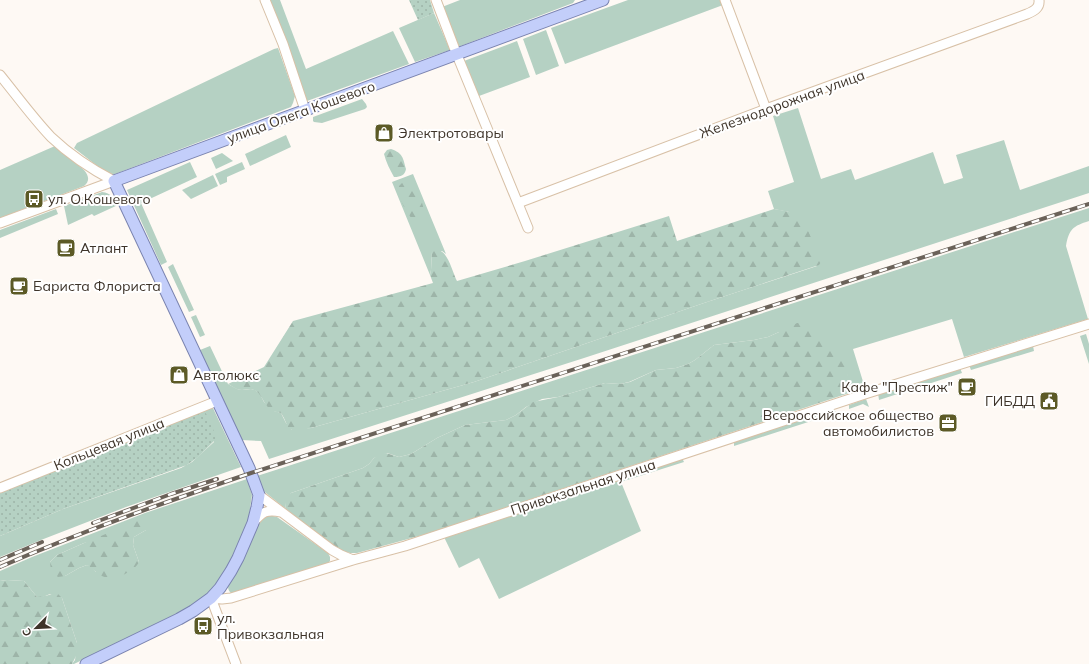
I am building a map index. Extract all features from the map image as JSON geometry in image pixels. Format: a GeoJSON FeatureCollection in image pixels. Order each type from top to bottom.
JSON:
{"type":"FeatureCollection","features":[{"type":"Feature","properties":{"kind":"main road","name":"улица Олега Кошевого"},"geometry":{"type":"LineString","coordinates":[[114,181],[457,55],[588,3],[603,0]]}},
{"type":"Feature","properties":{"kind":"main road"},"geometry":{"type":"LineString","coordinates":[[86,664],[179,619],[211,598],[220,588],[238,558],[253,523],[259,495],[249,468],[114,181]]}},
{"type":"Feature","properties":{"kind":"street"},"geometry":{"type":"LineString","coordinates":[[265,0],[282,44],[304,110]]}},
{"type":"Feature","properties":{"kind":"street"},"geometry":{"type":"LineString","coordinates":[[436,0],[528,228]]}},
{"type":"Feature","properties":{"kind":"street"},"geometry":{"type":"LineString","coordinates":[[725,0],[766,109]]}},
{"type":"Feature","properties":{"kind":"street","name":"Железнодорожная улица"},"geometry":{"type":"LineString","coordinates":[[518,203],[766,109],[1033,12],[1040,3],[1039,0]]}},
{"type":"Feature","properties":{"kind":"street"},"geometry":{"type":"LineString","coordinates":[[0,75],[53,138],[79,161],[114,181]]}},
{"type":"Feature","properties":{"kind":"street","name":"улица Олега Кошевого"},"geometry":{"type":"LineString","coordinates":[[0,223],[114,181]]}},
{"type":"Feature","properties":{"kind":"street","name":"Привокзальная улица"},"geometry":{"type":"LineString","coordinates":[[211,598],[230,598],[353,560],[405,546],[868,393],[1089,324]]}},
{"type":"Feature","properties":{"kind":"street","name":"Кольцевая улица"},"geometry":{"type":"LineString","coordinates":[[0,488],[217,401]]}},
{"type":"Feature","properties":{"kind":"street"},"geometry":{"type":"LineString","coordinates":[[259,495],[332,550],[353,560]]}},
{"type":"Feature","properties":{"kind":"street"},"geometry":{"type":"LineString","coordinates":[[253,523],[258,516],[265,512],[274,510],[280,512]]}},
{"type":"Feature","properties":{"kind":"street"},"geometry":{"type":"LineString","coordinates":[[211,598],[236,664]]}},
{"type":"Feature","properties":{"kind":"green space"},"geometry":{"type":"Polygon","coordinates":[[[268,0],[280,0],[306,69],[393,31],[409,64],[307,101],[304,98],[268,0]]]}},
{"type":"Feature","properties":{"kind":"green space"},"geometry":{"type":"Polygon","coordinates":[[[409,0],[430,0],[434,13],[418,20],[409,0]]]}},
{"type":"Feature","properties":{"kind":"green space"},"geometry":{"type":"Polygon","coordinates":[[[460,0],[575,0],[573,3],[458,47],[442,7],[460,0]]]}},
{"type":"Feature","properties":{"kind":"green space"},"geometry":{"type":"Polygon","coordinates":[[[628,0],[720,0],[723,5],[565,64],[551,28],[628,0]]]}},
{"type":"Feature","properties":{"kind":"green space"},"geometry":{"type":"Polygon","coordinates":[[[434,13],[450,50],[415,62],[399,28],[434,13]]]}},
{"type":"Feature","properties":{"kind":"green space"},"geometry":{"type":"Polygon","coordinates":[[[546,30],[559,66],[536,75],[523,39],[546,30]]]}},
{"type":"Feature","properties":{"kind":"green space"},"geometry":{"type":"Polygon","coordinates":[[[517,41],[530,77],[479,96],[464,61],[517,41]]]}},
{"type":"Feature","properties":{"kind":"green space"},"geometry":{"type":"Polygon","coordinates":[[[278,48],[295,96],[291,107],[115,174],[105,172],[74,148],[77,143],[278,48]]]}},
{"type":"Feature","properties":{"kind":"green space"},"geometry":{"type":"Polygon","coordinates":[[[362,99],[367,107],[365,109],[322,123],[313,121],[313,117],[362,99]]]}},
{"type":"Feature","properties":{"kind":"green space"},"geometry":{"type":"Polygon","coordinates":[[[798,108],[821,179],[851,169],[855,180],[933,152],[944,184],[963,178],[956,155],[1004,140],[1020,190],[1089,166],[1089,193],[269,459],[261,441],[241,440],[200,350],[210,346],[228,384],[237,389],[255,390],[260,394],[264,402],[274,411],[281,413],[286,423],[292,430],[311,428],[474,382],[817,266],[789,212],[774,209],[768,191],[794,182],[773,116],[798,108]]]}},
{"type":"Feature","properties":{"kind":"green space"},"geometry":{"type":"Polygon","coordinates":[[[286,135],[291,147],[250,166],[245,154],[286,135]]]}},
{"type":"Feature","properties":{"kind":"green space"},"geometry":{"type":"Polygon","coordinates":[[[55,146],[84,170],[88,178],[86,184],[0,218],[0,170],[55,146]]]}},
{"type":"Feature","properties":{"kind":"green space"},"geometry":{"type":"Polygon","coordinates":[[[391,149],[398,152],[403,159],[406,169],[405,173],[401,176],[394,177],[386,160],[384,154],[387,150],[391,149]]]}},
{"type":"Feature","properties":{"kind":"green space"},"geometry":{"type":"Polygon","coordinates":[[[222,153],[233,161],[216,169],[211,158],[222,153]]]}},
{"type":"Feature","properties":{"kind":"green space"},"geometry":{"type":"Polygon","coordinates":[[[190,162],[197,177],[141,203],[167,262],[161,265],[127,190],[190,162]]]}},
{"type":"Feature","properties":{"kind":"green space"},"geometry":{"type":"Polygon","coordinates":[[[242,162],[245,169],[227,177],[227,182],[220,185],[215,174],[242,162]]]}},
{"type":"Feature","properties":{"kind":"green space"},"geometry":{"type":"Polygon","coordinates":[[[413,174],[446,254],[442,251],[432,252],[430,275],[392,182],[413,174]]]}},
{"type":"Feature","properties":{"kind":"green space"},"geometry":{"type":"Polygon","coordinates":[[[213,175],[218,186],[191,199],[182,190],[213,175]]]}},
{"type":"Feature","properties":{"kind":"green space"},"geometry":{"type":"Polygon","coordinates":[[[406,181],[415,186],[423,206],[424,218],[417,224],[410,216],[400,196],[399,186],[406,181]]]}},
{"type":"Feature","properties":{"kind":"green space"},"geometry":{"type":"Polygon","coordinates":[[[102,192],[108,193],[112,196],[118,205],[94,216],[92,214],[68,225],[64,206],[102,192]]]}},
{"type":"Feature","properties":{"kind":"green space"},"geometry":{"type":"Polygon","coordinates":[[[1089,208],[1089,221],[1075,227],[1070,232],[1066,246],[1088,319],[964,357],[952,319],[853,349],[865,388],[846,394],[848,375],[779,332],[768,337],[754,340],[714,345],[695,360],[676,368],[656,370],[629,382],[620,384],[605,383],[558,397],[542,399],[506,420],[465,425],[437,438],[411,454],[399,457],[387,453],[374,458],[363,468],[291,493],[285,504],[286,509],[261,489],[257,476],[1089,208]]]}},
{"type":"Feature","properties":{"kind":"green space"},"geometry":{"type":"Polygon","coordinates":[[[56,209],[58,214],[0,238],[0,230],[56,209]]]}},
{"type":"Feature","properties":{"kind":"green space"},"geometry":{"type":"Polygon","coordinates":[[[774,209],[795,214],[802,219],[821,262],[819,265],[474,382],[298,431],[291,430],[281,413],[270,409],[257,391],[251,389],[242,390],[234,388],[228,384],[264,367],[293,321],[433,283],[430,275],[432,252],[437,250],[445,254],[457,281],[669,216],[677,241],[774,209]]]}},
{"type":"Feature","properties":{"kind":"green space"},"geometry":{"type":"Polygon","coordinates":[[[173,264],[194,310],[189,312],[168,267],[173,264]]]}},
{"type":"Feature","properties":{"kind":"green space"},"geometry":{"type":"Polygon","coordinates":[[[196,315],[205,335],[200,337],[191,317],[196,315]]]}},
{"type":"Feature","properties":{"kind":"green space"},"geometry":{"type":"Polygon","coordinates":[[[797,323],[815,328],[831,342],[841,355],[847,369],[848,385],[846,394],[430,533],[357,553],[350,553],[337,549],[286,509],[285,504],[287,496],[291,493],[363,468],[380,454],[386,453],[399,457],[411,454],[437,438],[465,425],[506,420],[516,415],[533,402],[558,397],[605,383],[620,384],[630,382],[656,370],[676,368],[695,360],[714,345],[768,337],[797,323]]]}},
{"type":"Feature","properties":{"kind":"green space"},"geometry":{"type":"Polygon","coordinates":[[[1086,334],[1089,344],[1089,364],[1080,336],[1086,334]]]}},
{"type":"Feature","properties":{"kind":"green space"},"geometry":{"type":"Polygon","coordinates":[[[1033,346],[1034,351],[971,370],[969,365],[1033,346]]]}},
{"type":"Feature","properties":{"kind":"green space"},"geometry":{"type":"Polygon","coordinates":[[[960,368],[962,373],[879,400],[878,393],[960,368]]]}},
{"type":"Feature","properties":{"kind":"green space"},"geometry":{"type":"Polygon","coordinates":[[[866,399],[869,407],[863,404],[849,409],[849,405],[866,399]]]}},
{"type":"Feature","properties":{"kind":"green space"},"geometry":{"type":"Polygon","coordinates":[[[212,406],[241,467],[126,507],[0,557],[0,536],[63,509],[181,468],[192,462],[214,442],[204,409],[212,406]]]}},
{"type":"Feature","properties":{"kind":"green space"},"geometry":{"type":"Polygon","coordinates":[[[204,409],[217,438],[198,457],[187,465],[63,509],[0,536],[0,491],[204,409]]]}},
{"type":"Feature","properties":{"kind":"green space"},"geometry":{"type":"Polygon","coordinates":[[[834,409],[836,413],[734,446],[734,442],[834,409]]]}},
{"type":"Feature","properties":{"kind":"green space"},"geometry":{"type":"Polygon","coordinates":[[[682,458],[684,462],[621,482],[641,531],[499,599],[479,558],[459,568],[444,537],[682,458]]]}},
{"type":"Feature","properties":{"kind":"green space"},"geometry":{"type":"Polygon","coordinates":[[[247,479],[252,495],[249,516],[235,554],[215,587],[202,600],[72,664],[75,660],[77,643],[62,598],[50,594],[43,597],[37,597],[24,581],[0,581],[0,571],[145,513],[247,479]],[[146,530],[84,543],[57,555],[50,562],[65,576],[87,565],[92,567],[96,572],[139,562],[133,545],[134,537],[146,530]]]}},
{"type":"Feature","properties":{"kind":"green space"},"geometry":{"type":"Polygon","coordinates":[[[268,516],[277,517],[328,553],[330,561],[327,564],[231,593],[228,589],[228,584],[259,522],[268,516]]]}},
{"type":"Feature","properties":{"kind":"green space"},"geometry":{"type":"Polygon","coordinates":[[[137,521],[144,521],[147,524],[146,530],[134,537],[133,545],[139,562],[133,569],[123,575],[107,578],[100,575],[87,565],[65,576],[58,577],[51,571],[50,562],[57,555],[137,521]]]}},
{"type":"Feature","properties":{"kind":"green space"},"geometry":{"type":"Polygon","coordinates":[[[0,581],[24,581],[37,597],[57,593],[62,598],[77,643],[77,654],[72,664],[0,664],[0,581]]]}},
{"type":"Feature","properties":{"kind":"railway"},"geometry":{"type":"LineString","coordinates":[[0,567],[93,529],[251,473],[1089,204]]}},
{"type":"Feature","properties":{"kind":"railway"},"geometry":{"type":"LineString","coordinates":[[93,523],[171,494],[217,479]]}},
{"type":"Feature","properties":{"kind":"railway"},"geometry":{"type":"LineString","coordinates":[[0,560],[42,542]]}},
{"type":"Feature","properties":{"kind":"place","name":"Электротовары"},"geometry":{"type":"Point","coordinates":[384,133]}},
{"type":"Feature","properties":{"kind":"place","name":"ул. О.Кошевого"},"geometry":{"type":"Point","coordinates":[34,199]}},
{"type":"Feature","properties":{"kind":"place","name":"Атлант"},"geometry":{"type":"Point","coordinates":[66,248]}},
{"type":"Feature","properties":{"kind":"place","name":"Бариста Флориста"},"geometry":{"type":"Point","coordinates":[19,286]}},
{"type":"Feature","properties":{"kind":"place","name":"Автолюкс"},"geometry":{"type":"Point","coordinates":[179,375]}},
{"type":"Feature","properties":{"kind":"place","name":"Кафе \"Престиж\""},"geometry":{"type":"Point","coordinates":[967,387]}},
{"type":"Feature","properties":{"kind":"place","name":"ГИБДД"},"geometry":{"type":"Point","coordinates":[1049,401]}},
{"type":"Feature","properties":{"kind":"place","name":"Всероссийское общество автомобилистов"},"geometry":{"type":"Point","coordinates":[948,423]}},
{"type":"Feature","properties":{"kind":"place","name":"ул. Привокзальная"},"geometry":{"type":"Point","coordinates":[203,626]}}]}
